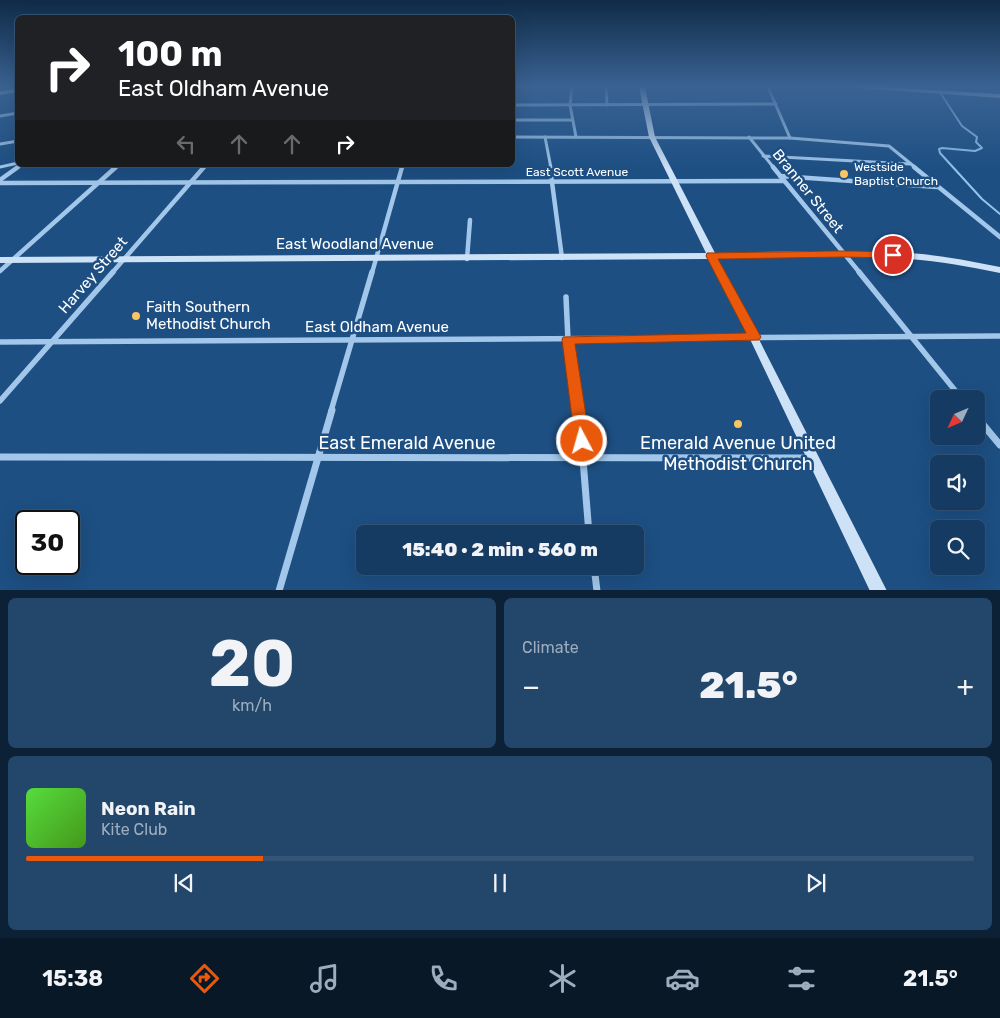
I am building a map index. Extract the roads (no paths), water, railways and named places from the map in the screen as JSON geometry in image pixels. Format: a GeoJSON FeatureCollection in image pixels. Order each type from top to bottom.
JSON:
{"type":"FeatureCollection","features":[{"type":"Feature","properties":{"kind":"main road"},"geometry":{"type":"LineString","coordinates":[[648,115],[652,137],[711,256],[754,337],[879,590]]}},
{"type":"Feature","properties":{"kind":"main road","name":"East Woodland Avenue"},"geometry":{"type":"LineString","coordinates":[[0,260],[467,259],[844,254],[910,256],[1000,270]]}},
{"type":"Feature","properties":{"kind":"street"},"geometry":{"type":"LineString","coordinates":[[571,115],[576,137]]}},
{"type":"Feature","properties":{"kind":"street"},"geometry":{"type":"LineString","coordinates":[[780,115],[790,138]]}},
{"type":"Feature","properties":{"kind":"street"},"geometry":{"type":"LineString","coordinates":[[515,120],[572,120]]}},
{"type":"Feature","properties":{"kind":"street"},"geometry":{"type":"LineString","coordinates":[[515,138],[790,138],[889,146],[1000,237]]}},
{"type":"Feature","properties":{"kind":"street"},"geometry":{"type":"LineString","coordinates":[[544,138],[553,182],[562,258]]}},
{"type":"Feature","properties":{"kind":"street","name":"Branner Street"},"geometry":{"type":"LineString","coordinates":[[749,138],[955,390]]}},
{"type":"Feature","properties":{"kind":"street"},"geometry":{"type":"LineString","coordinates":[[0,144],[15,142]]}},
{"type":"Feature","properties":{"kind":"street"},"geometry":{"type":"LineString","coordinates":[[763,156],[910,164]]}},
{"type":"Feature","properties":{"kind":"street"},"geometry":{"type":"LineString","coordinates":[[0,167],[15,164]]}},
{"type":"Feature","properties":{"kind":"street"},"geometry":{"type":"LineString","coordinates":[[0,181],[18,167]]}},
{"type":"Feature","properties":{"kind":"street"},"geometry":{"type":"LineString","coordinates":[[0,271],[116,167]]}},
{"type":"Feature","properties":{"kind":"street","name":"Harvey Street"},"geometry":{"type":"LineString","coordinates":[[0,401],[204,167]]}},
{"type":"Feature","properties":{"kind":"street"},"geometry":{"type":"LineString","coordinates":[[279,590],[402,167]]}},
{"type":"Feature","properties":{"kind":"street","name":"East Scott Avenue"},"geometry":{"type":"LineString","coordinates":[[0,181],[396,183],[675,182],[782,179],[937,187]]}},
{"type":"Feature","properties":{"kind":"street"},"geometry":{"type":"LineString","coordinates":[[467,259],[470,220]]}},
{"type":"Feature","properties":{"kind":"street"},"geometry":{"type":"LineString","coordinates":[[566,297],[568,340],[584,458],[588,525]]}},
{"type":"Feature","properties":{"kind":"street","name":"East Oldham Avenue"},"geometry":{"type":"LineString","coordinates":[[0,342],[1000,336]]}},
{"type":"Feature","properties":{"kind":"street"},"geometry":{"type":"LineString","coordinates":[[985,427],[1000,445]]}},
{"type":"Feature","properties":{"kind":"street","name":"East Emerald Avenue"},"geometry":{"type":"LineString","coordinates":[[0,457],[814,458]]}},
{"type":"Feature","properties":{"kind":"street"},"geometry":{"type":"LineString","coordinates":[[595,575],[597,590]]}},
{"type":"Feature","properties":{"kind":"waterway"},"geometry":{"type":"LineString","coordinates":[[954,115],[962,126],[977,137],[976,142],[982,148],[975,151],[942,148],[939,149],[940,153],[982,199],[1000,214]]}},
{"type":"Feature","properties":{"kind":"place","name":"Westside Baptist Church"},"geometry":{"type":"Point","coordinates":[844,174]}},
{"type":"Feature","properties":{"kind":"place","name":"Faith Southern Methodist Church"},"geometry":{"type":"Point","coordinates":[136,316]}},
{"type":"Feature","properties":{"kind":"place","name":"Emerald Avenue United Methodist Church"},"geometry":{"type":"Point","coordinates":[738,424]}}]}
